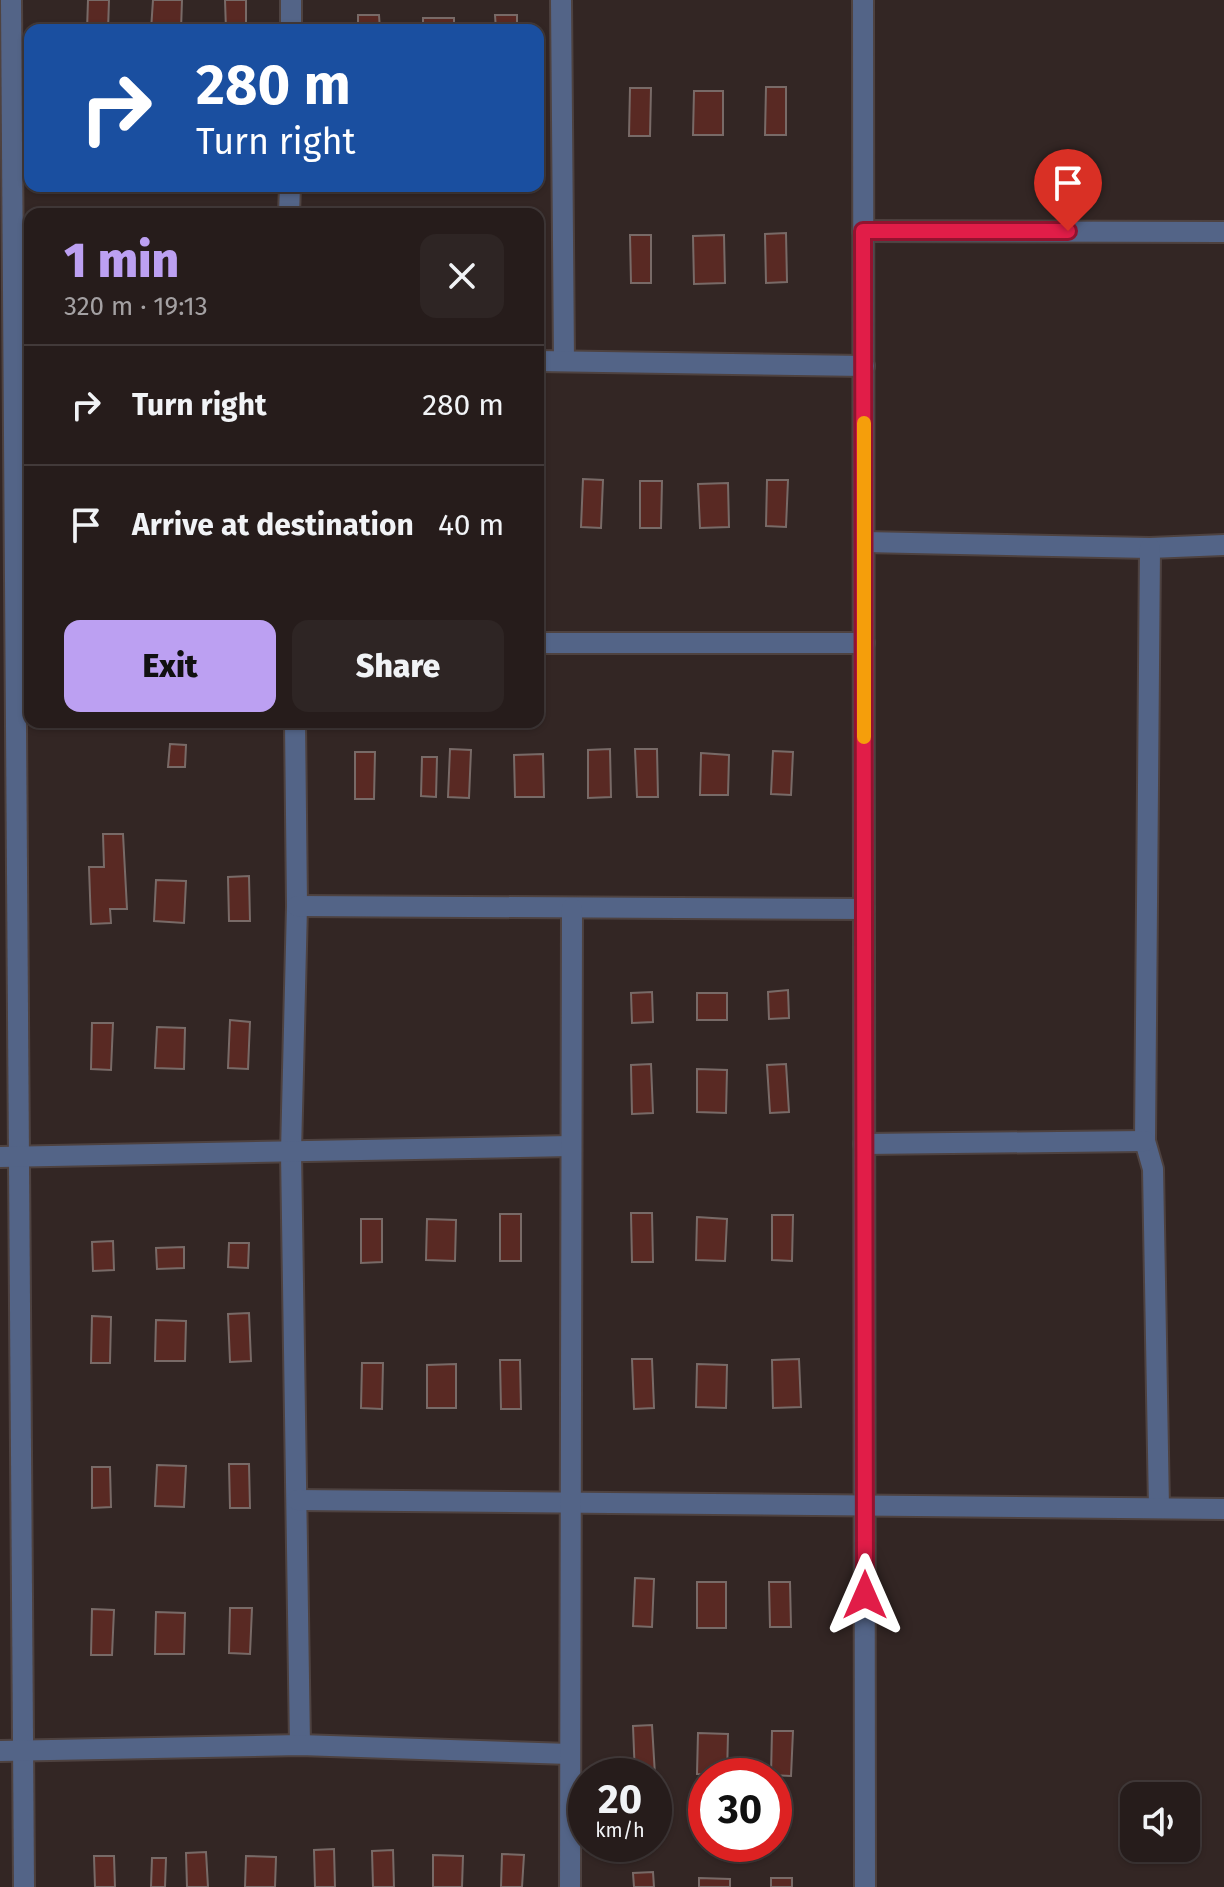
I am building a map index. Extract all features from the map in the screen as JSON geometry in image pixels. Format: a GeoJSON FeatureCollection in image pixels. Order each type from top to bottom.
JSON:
{"type":"FeatureCollection","features":[{"type":"Feature","properties":{"kind":"street"},"geometry":{"type":"LineString","coordinates":[[11,0],[15,649],[10,1157],[24,1887]]}},
{"type":"Feature","properties":{"kind":"street"},"geometry":{"type":"LineString","coordinates":[[291,0],[291,24]]}},
{"type":"Feature","properties":{"kind":"street"},"geometry":{"type":"LineString","coordinates":[[561,0],[564,361]]}},
{"type":"Feature","properties":{"kind":"street"},"geometry":{"type":"LineString","coordinates":[[863,0],[865,1887]]}},
{"type":"Feature","properties":{"kind":"street"},"geometry":{"type":"LineString","coordinates":[[863,231],[1224,232]]}},
{"type":"Feature","properties":{"kind":"street"},"geometry":{"type":"LineString","coordinates":[[544,361],[864,366]]}},
{"type":"Feature","properties":{"kind":"street"},"geometry":{"type":"LineString","coordinates":[[864,542],[1150,548],[1224,545]]}},
{"type":"Feature","properties":{"kind":"street"},"geometry":{"type":"LineString","coordinates":[[1150,548],[1145,1141],[1153,1169],[1159,1508]]}},
{"type":"Feature","properties":{"kind":"street"},"geometry":{"type":"LineString","coordinates":[[544,643],[864,643]]}},
{"type":"Feature","properties":{"kind":"street"},"geometry":{"type":"LineString","coordinates":[[295,728],[297,906],[291,1152],[300,1745]]}},
{"type":"Feature","properties":{"kind":"street"},"geometry":{"type":"LineString","coordinates":[[297,906],[864,909]]}},
{"type":"Feature","properties":{"kind":"street"},"geometry":{"type":"LineString","coordinates":[[570,1887],[572,908]]}},
{"type":"Feature","properties":{"kind":"street"},"geometry":{"type":"LineString","coordinates":[[864,1144],[1145,1141]]}},
{"type":"Feature","properties":{"kind":"street"},"geometry":{"type":"LineString","coordinates":[[10,1157],[571,1146]]}},
{"type":"Feature","properties":{"kind":"street"},"geometry":{"type":"LineString","coordinates":[[297,1500],[1224,1509]]}},
{"type":"Feature","properties":{"kind":"street"},"geometry":{"type":"LineString","coordinates":[[0,1751],[300,1745],[570,1754]]}},
{"type":"Feature","properties":{"kind":"building"},"geometry":{"type":"Polygon","coordinates":[[[88,0],[109,0],[108,24],[87,24],[88,0]]]}},
{"type":"Feature","properties":{"kind":"building"},"geometry":{"type":"Polygon","coordinates":[[[153,0],[182,0],[181,24],[151,24],[153,0]]]}},
{"type":"Feature","properties":{"kind":"building"},"geometry":{"type":"Polygon","coordinates":[[[225,0],[246,0],[246,24],[226,24],[225,0]]]}},
{"type":"Feature","properties":{"kind":"building"},"geometry":{"type":"Polygon","coordinates":[[[358,15],[379,15],[380,24],[358,24],[358,15]]]}},
{"type":"Feature","properties":{"kind":"building"},"geometry":{"type":"Polygon","coordinates":[[[495,15],[517,15],[517,24],[496,24],[495,15]]]}},
{"type":"Feature","properties":{"kind":"building"},"geometry":{"type":"Polygon","coordinates":[[[423,18],[454,18],[454,24],[423,24],[423,18]]]}},
{"type":"Feature","properties":{"kind":"building"},"geometry":{"type":"Polygon","coordinates":[[[766,87],[786,87],[786,135],[765,135],[766,87]]]}},
{"type":"Feature","properties":{"kind":"building"},"geometry":{"type":"Polygon","coordinates":[[[630,88],[651,88],[650,136],[629,136],[630,88]]]}},
{"type":"Feature","properties":{"kind":"building"},"geometry":{"type":"Polygon","coordinates":[[[694,91],[723,91],[723,135],[693,135],[694,91]]]}},
{"type":"Feature","properties":{"kind":"building"},"geometry":{"type":"Polygon","coordinates":[[[786,233],[787,282],[766,283],[765,234],[786,233]]]}},
{"type":"Feature","properties":{"kind":"building"},"geometry":{"type":"Polygon","coordinates":[[[630,235],[651,235],[651,283],[631,283],[630,235]]]}},
{"type":"Feature","properties":{"kind":"building"},"geometry":{"type":"Polygon","coordinates":[[[724,235],[725,283],[694,284],[693,236],[724,235]]]}},
{"type":"Feature","properties":{"kind":"building"},"geometry":{"type":"Polygon","coordinates":[[[583,479],[603,480],[601,528],[581,527],[583,479]]]}},
{"type":"Feature","properties":{"kind":"building"},"geometry":{"type":"Polygon","coordinates":[[[767,480],[788,480],[786,527],[766,526],[767,480]]]}},
{"type":"Feature","properties":{"kind":"building"},"geometry":{"type":"Polygon","coordinates":[[[640,481],[662,481],[661,528],[640,528],[640,481]]]}},
{"type":"Feature","properties":{"kind":"building"},"geometry":{"type":"Polygon","coordinates":[[[728,483],[729,527],[700,528],[698,484],[728,483]]]}},
{"type":"Feature","properties":{"kind":"building"},"geometry":{"type":"Polygon","coordinates":[[[170,744],[186,745],[185,767],[168,767],[170,744]]]}},
{"type":"Feature","properties":{"kind":"building"},"geometry":{"type":"Polygon","coordinates":[[[450,749],[471,750],[469,798],[448,797],[450,749]]]}},
{"type":"Feature","properties":{"kind":"building"},"geometry":{"type":"Polygon","coordinates":[[[610,749],[611,797],[588,798],[588,750],[610,749]]]}},
{"type":"Feature","properties":{"kind":"building"},"geometry":{"type":"Polygon","coordinates":[[[635,749],[657,749],[658,797],[637,797],[635,749]]]}},
{"type":"Feature","properties":{"kind":"building"},"geometry":{"type":"Polygon","coordinates":[[[773,751],[793,752],[791,795],[771,794],[773,751]]]}},
{"type":"Feature","properties":{"kind":"building"},"geometry":{"type":"Polygon","coordinates":[[[355,752],[375,752],[374,799],[355,799],[355,752]]]}},
{"type":"Feature","properties":{"kind":"building"},"geometry":{"type":"Polygon","coordinates":[[[701,753],[729,755],[728,795],[700,795],[701,753]]]}},
{"type":"Feature","properties":{"kind":"building"},"geometry":{"type":"Polygon","coordinates":[[[543,754],[544,797],[515,797],[514,755],[543,754]]]}},
{"type":"Feature","properties":{"kind":"building"},"geometry":{"type":"Polygon","coordinates":[[[422,757],[437,757],[436,797],[421,796],[422,757]]]}},
{"type":"Feature","properties":{"kind":"building"},"geometry":{"type":"Polygon","coordinates":[[[103,834],[123,834],[127,909],[110,909],[111,923],[91,924],[89,867],[104,867],[103,834]]]}},
{"type":"Feature","properties":{"kind":"building"},"geometry":{"type":"Polygon","coordinates":[[[249,876],[250,921],[229,921],[228,877],[249,876]]]}},
{"type":"Feature","properties":{"kind":"building"},"geometry":{"type":"Polygon","coordinates":[[[156,880],[186,881],[184,923],[154,921],[156,880]]]}},
{"type":"Feature","properties":{"kind":"building"},"geometry":{"type":"Polygon","coordinates":[[[788,990],[789,1018],[769,1019],[768,992],[788,990]]]}},
{"type":"Feature","properties":{"kind":"building"},"geometry":{"type":"Polygon","coordinates":[[[652,992],[653,1022],[632,1023],[631,993],[652,992]]]}},
{"type":"Feature","properties":{"kind":"building"},"geometry":{"type":"Polygon","coordinates":[[[697,993],[727,993],[727,1020],[697,1020],[697,993]]]}},
{"type":"Feature","properties":{"kind":"building"},"geometry":{"type":"Polygon","coordinates":[[[230,1020],[250,1022],[248,1069],[228,1068],[230,1020]]]}},
{"type":"Feature","properties":{"kind":"building"},"geometry":{"type":"Polygon","coordinates":[[[92,1023],[113,1023],[111,1070],[91,1069],[92,1023]]]}},
{"type":"Feature","properties":{"kind":"building"},"geometry":{"type":"Polygon","coordinates":[[[157,1027],[185,1028],[184,1069],[155,1068],[157,1027]]]}},
{"type":"Feature","properties":{"kind":"building"},"geometry":{"type":"Polygon","coordinates":[[[651,1064],[653,1113],[632,1114],[631,1065],[651,1064]]]}},
{"type":"Feature","properties":{"kind":"building"},"geometry":{"type":"Polygon","coordinates":[[[786,1064],[789,1112],[770,1113],[767,1065],[786,1064]]]}},
{"type":"Feature","properties":{"kind":"building"},"geometry":{"type":"Polygon","coordinates":[[[697,1069],[727,1070],[726,1113],[697,1112],[697,1069]]]}},
{"type":"Feature","properties":{"kind":"building"},"geometry":{"type":"Polygon","coordinates":[[[631,1213],[652,1213],[653,1262],[632,1262],[631,1213]]]}},
{"type":"Feature","properties":{"kind":"building"},"geometry":{"type":"Polygon","coordinates":[[[500,1214],[521,1214],[521,1261],[500,1261],[500,1214]]]}},
{"type":"Feature","properties":{"kind":"building"},"geometry":{"type":"Polygon","coordinates":[[[772,1215],[793,1215],[792,1261],[772,1260],[772,1215]]]}},
{"type":"Feature","properties":{"kind":"building"},"geometry":{"type":"Polygon","coordinates":[[[697,1217],[727,1219],[725,1261],[696,1260],[697,1217]]]}},
{"type":"Feature","properties":{"kind":"building"},"geometry":{"type":"Polygon","coordinates":[[[361,1219],[382,1219],[382,1262],[361,1263],[361,1219]]]}},
{"type":"Feature","properties":{"kind":"building"},"geometry":{"type":"Polygon","coordinates":[[[427,1219],[456,1220],[455,1261],[426,1260],[427,1219]]]}},
{"type":"Feature","properties":{"kind":"building"},"geometry":{"type":"Polygon","coordinates":[[[113,1241],[114,1270],[93,1271],[92,1242],[113,1241]]]}},
{"type":"Feature","properties":{"kind":"building"},"geometry":{"type":"Polygon","coordinates":[[[229,1243],[249,1243],[248,1268],[228,1267],[229,1243]]]}},
{"type":"Feature","properties":{"kind":"building"},"geometry":{"type":"Polygon","coordinates":[[[184,1247],[184,1268],[157,1269],[156,1248],[184,1247]]]}},
{"type":"Feature","properties":{"kind":"building"},"geometry":{"type":"Polygon","coordinates":[[[249,1313],[251,1361],[230,1362],[228,1314],[249,1313]]]}},
{"type":"Feature","properties":{"kind":"building"},"geometry":{"type":"Polygon","coordinates":[[[92,1316],[111,1317],[110,1363],[91,1363],[92,1316]]]}},
{"type":"Feature","properties":{"kind":"building"},"geometry":{"type":"Polygon","coordinates":[[[156,1320],[186,1321],[185,1361],[155,1361],[156,1320]]]}},
{"type":"Feature","properties":{"kind":"building"},"geometry":{"type":"Polygon","coordinates":[[[632,1359],[652,1359],[654,1408],[634,1409],[632,1359]]]}},
{"type":"Feature","properties":{"kind":"building"},"geometry":{"type":"Polygon","coordinates":[[[799,1359],[801,1407],[773,1408],[772,1360],[799,1359]]]}},
{"type":"Feature","properties":{"kind":"building"},"geometry":{"type":"Polygon","coordinates":[[[500,1360],[520,1360],[521,1409],[501,1409],[500,1360]]]}},
{"type":"Feature","properties":{"kind":"building"},"geometry":{"type":"Polygon","coordinates":[[[362,1363],[383,1363],[382,1409],[361,1408],[362,1363]]]}},
{"type":"Feature","properties":{"kind":"building"},"geometry":{"type":"Polygon","coordinates":[[[456,1364],[456,1408],[427,1408],[427,1365],[456,1364]]]}},
{"type":"Feature","properties":{"kind":"building"},"geometry":{"type":"Polygon","coordinates":[[[697,1364],[727,1365],[726,1408],[696,1407],[697,1364]]]}},
{"type":"Feature","properties":{"kind":"building"},"geometry":{"type":"Polygon","coordinates":[[[229,1464],[249,1464],[250,1508],[230,1508],[229,1464]]]}},
{"type":"Feature","properties":{"kind":"building"},"geometry":{"type":"Polygon","coordinates":[[[157,1465],[186,1466],[184,1507],[155,1506],[157,1465]]]}},
{"type":"Feature","properties":{"kind":"building"},"geometry":{"type":"Polygon","coordinates":[[[92,1467],[110,1467],[111,1507],[92,1508],[92,1467]]]}},
{"type":"Feature","properties":{"kind":"building"},"geometry":{"type":"Polygon","coordinates":[[[635,1578],[654,1579],[652,1627],[633,1626],[635,1578]]]}},
{"type":"Feature","properties":{"kind":"building"},"geometry":{"type":"Polygon","coordinates":[[[697,1582],[726,1582],[726,1628],[697,1628],[697,1582]]]}},
{"type":"Feature","properties":{"kind":"building"},"geometry":{"type":"Polygon","coordinates":[[[769,1582],[790,1582],[791,1627],[770,1627],[769,1582]]]}},
{"type":"Feature","properties":{"kind":"building"},"geometry":{"type":"Polygon","coordinates":[[[230,1608],[252,1608],[250,1654],[229,1653],[230,1608]]]}},
{"type":"Feature","properties":{"kind":"building"},"geometry":{"type":"Polygon","coordinates":[[[92,1609],[114,1610],[112,1655],[91,1655],[92,1609]]]}},
{"type":"Feature","properties":{"kind":"building"},"geometry":{"type":"Polygon","coordinates":[[[156,1612],[185,1613],[184,1654],[155,1654],[156,1612]]]}},
{"type":"Feature","properties":{"kind":"building"},"geometry":{"type":"Polygon","coordinates":[[[652,1725],[654,1758],[634,1758],[633,1726],[652,1725]]]}},
{"type":"Feature","properties":{"kind":"building"},"geometry":{"type":"Polygon","coordinates":[[[772,1731],[793,1731],[792,1758],[771,1758],[772,1731]]]}},
{"type":"Feature","properties":{"kind":"building"},"geometry":{"type":"Polygon","coordinates":[[[698,1733],[728,1734],[727,1758],[697,1758],[698,1733]]]}},
{"type":"Feature","properties":{"kind":"building"},"geometry":{"type":"Polygon","coordinates":[[[334,1849],[335,1887],[315,1887],[314,1850],[334,1849]]]}},
{"type":"Feature","properties":{"kind":"building"},"geometry":{"type":"Polygon","coordinates":[[[393,1850],[394,1887],[373,1887],[372,1851],[393,1850]]]}},
{"type":"Feature","properties":{"kind":"building"},"geometry":{"type":"Polygon","coordinates":[[[206,1852],[208,1887],[187,1887],[186,1853],[206,1852]]]}},
{"type":"Feature","properties":{"kind":"building"},"geometry":{"type":"Polygon","coordinates":[[[502,1854],[524,1855],[522,1887],[501,1887],[502,1854]]]}},
{"type":"Feature","properties":{"kind":"building"},"geometry":{"type":"Polygon","coordinates":[[[433,1855],[463,1856],[462,1887],[433,1887],[433,1855]]]}},
{"type":"Feature","properties":{"kind":"building"},"geometry":{"type":"Polygon","coordinates":[[[94,1856],[114,1856],[115,1887],[95,1887],[94,1856]]]}},
{"type":"Feature","properties":{"kind":"building"},"geometry":{"type":"Polygon","coordinates":[[[246,1856],[276,1857],[275,1887],[245,1887],[246,1856]]]}},
{"type":"Feature","properties":{"kind":"building"},"geometry":{"type":"Polygon","coordinates":[[[152,1858],[166,1858],[165,1887],[151,1887],[152,1858]]]}},
{"type":"Feature","properties":{"kind":"building"},"geometry":{"type":"Polygon","coordinates":[[[653,1872],[654,1887],[634,1887],[633,1873],[653,1872]]]}},
{"type":"Feature","properties":{"kind":"building"},"geometry":{"type":"Polygon","coordinates":[[[699,1878],[730,1879],[730,1887],[699,1887],[699,1878]]]}},
{"type":"Feature","properties":{"kind":"building"},"geometry":{"type":"Polygon","coordinates":[[[771,1878],[792,1878],[792,1887],[771,1887],[771,1878]]]}},
{"type":"Feature","properties":{"kind":"slow traffic"},"geometry":{"type":"LineString","coordinates":[[864,423],[864,737]]}},
{"type":"Feature","properties":{"kind":"route"},"geometry":{"type":"LineString","coordinates":[[865,1595],[863,231],[1068,231]]}}]}
